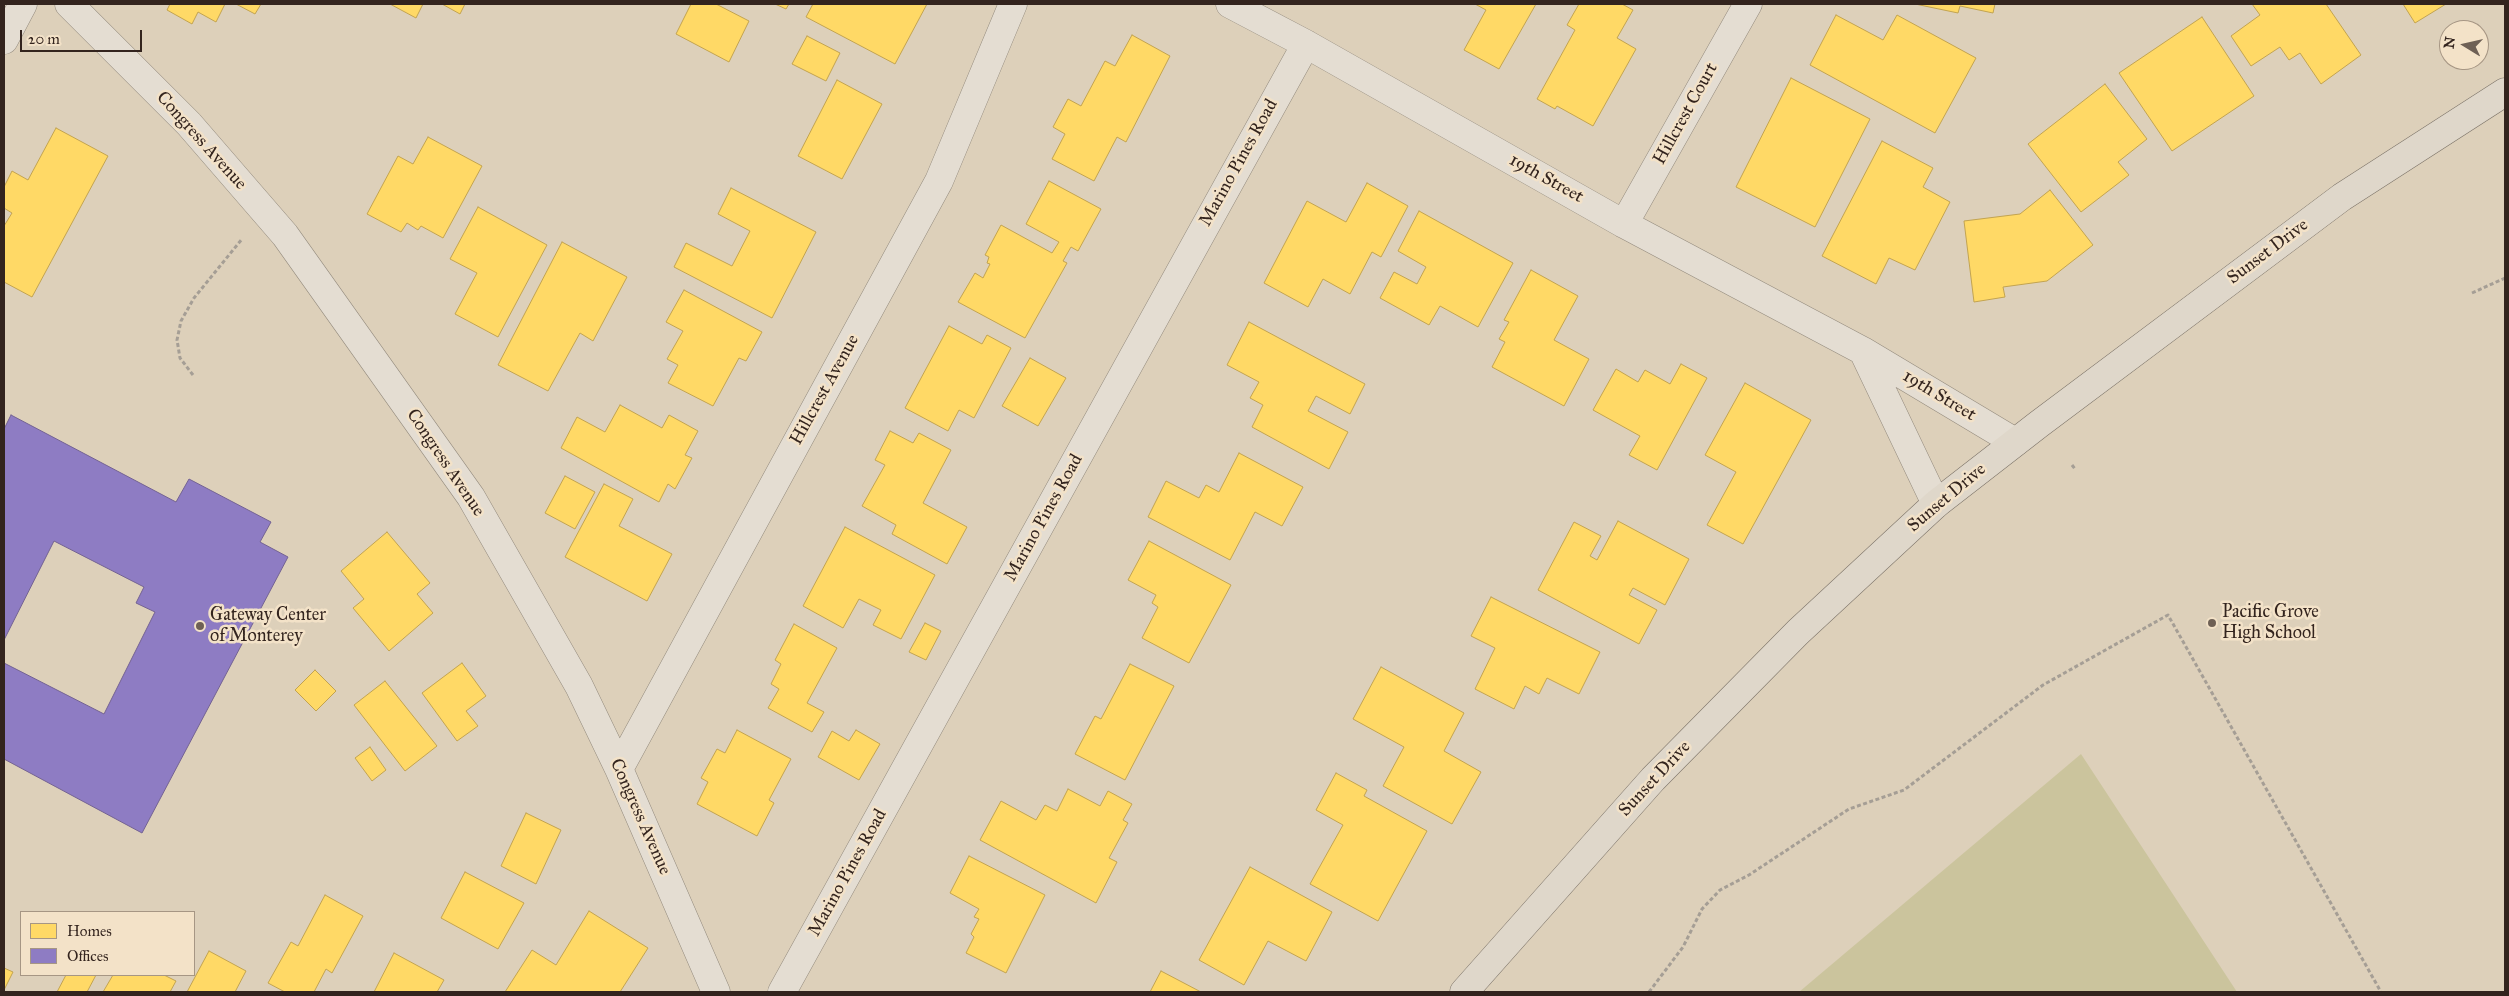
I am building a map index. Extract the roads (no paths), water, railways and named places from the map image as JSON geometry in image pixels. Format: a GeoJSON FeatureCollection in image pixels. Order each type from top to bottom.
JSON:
{"type":"FeatureCollection","features":[{"type":"Feature","properties":{"kind":"main road","name":"Sunset Drive"},"geometry":{"type":"LineString","coordinates":[[1464,992],[1654,779],[1798,632],[1936,504],[2015,442],[2342,197],[2505,92]]}},
{"type":"Feature","properties":{"kind":"street"},"geometry":{"type":"LineString","coordinates":[[4,40],[24,4]]}},
{"type":"Feature","properties":{"kind":"street","name":"Congress Avenue"},"geometry":{"type":"LineString","coordinates":[[69,4],[189,124],[285,235],[471,497],[578,686],[620,769],[716,992]]}},
{"type":"Feature","properties":{"kind":"street","name":"Hillcrest Avenue"},"geometry":{"type":"LineString","coordinates":[[620,769],[939,181],[1013,4]]}},
{"type":"Feature","properties":{"kind":"street","name":"19th Street"},"geometry":{"type":"LineString","coordinates":[[1230,4],[1306,44],[1624,224],[1863,351],[2015,442]]}},
{"type":"Feature","properties":{"kind":"street","name":"Hillcrest Court"},"geometry":{"type":"LineString","coordinates":[[1624,224],[1748,4]]}},
{"type":"Feature","properties":{"kind":"street","name":"Marino Pines Road"},"geometry":{"type":"LineString","coordinates":[[782,992],[1306,44]]}},
{"type":"Feature","properties":{"kind":"street","name":"19th Street"},"geometry":{"type":"LineString","coordinates":[[1863,351],[1936,504]]}},
{"type":"Feature","properties":{"kind":"place","name":"Pacific Grove High School"},"geometry":{"type":"Point","coordinates":[2212,623]}},
{"type":"Feature","properties":{"kind":"place","name":"Gateway Center of Monterey"},"geometry":{"type":"Point","coordinates":[200,626]}}]}
